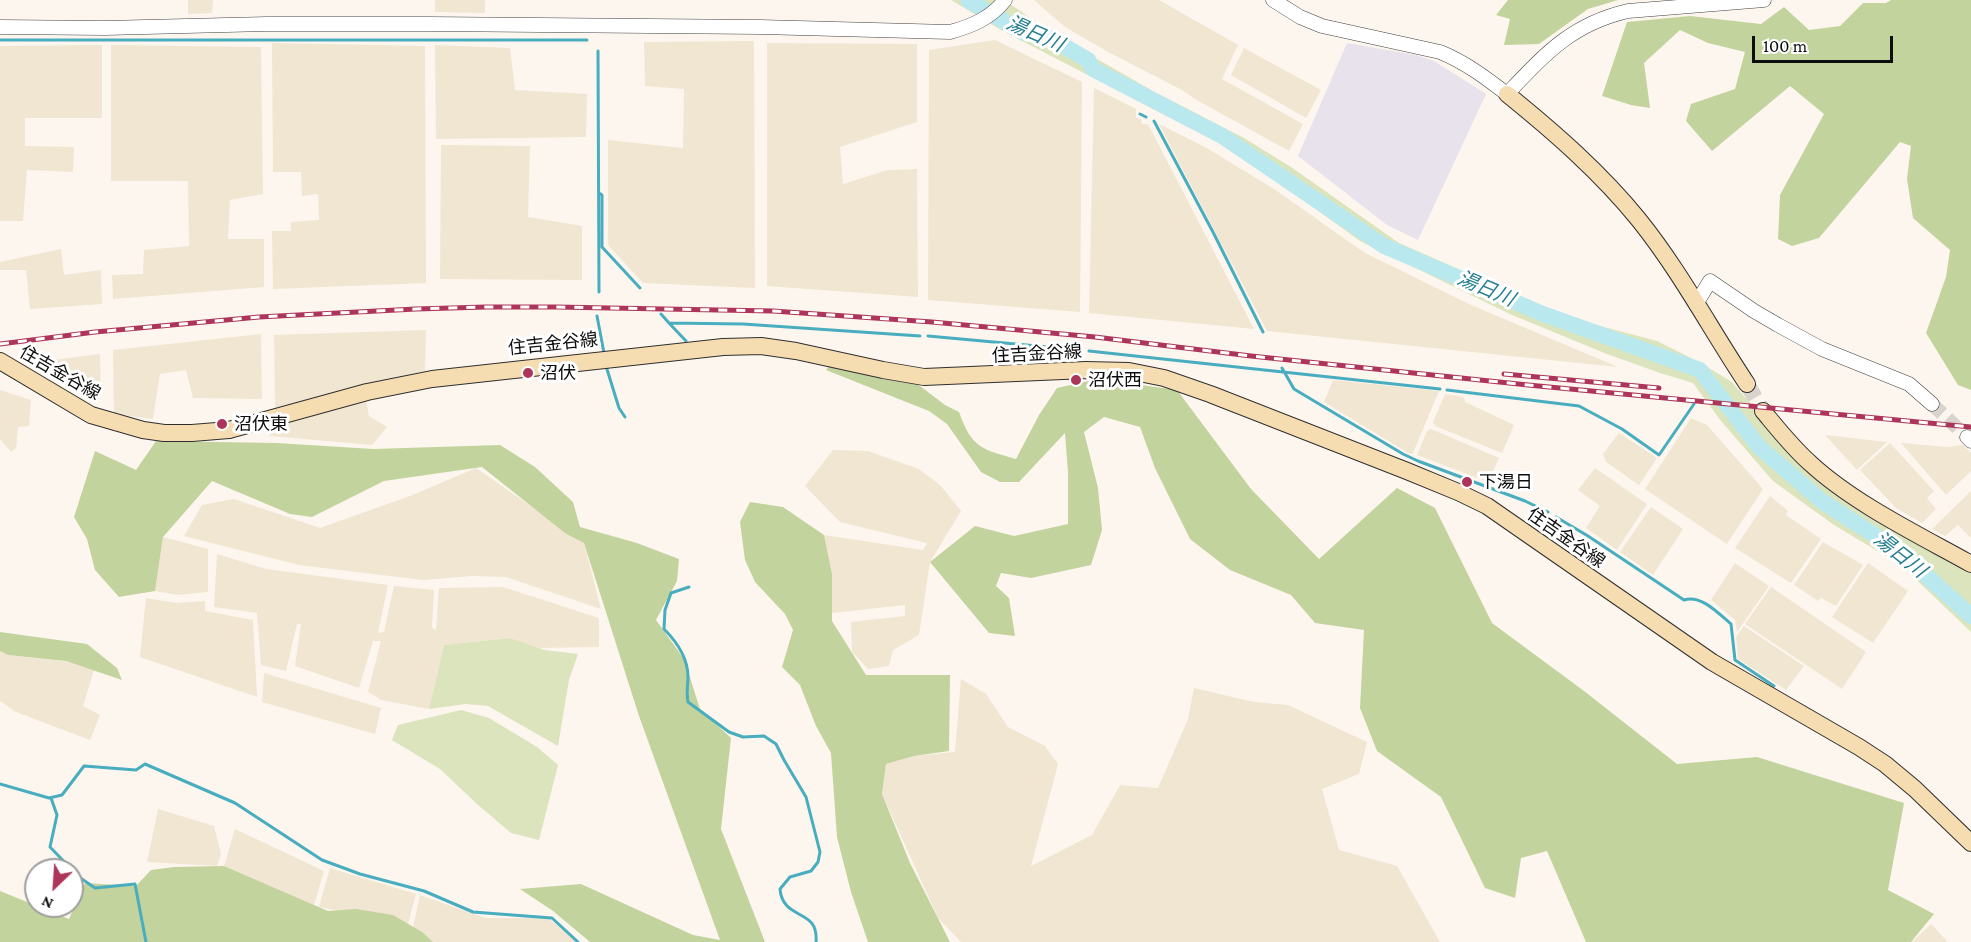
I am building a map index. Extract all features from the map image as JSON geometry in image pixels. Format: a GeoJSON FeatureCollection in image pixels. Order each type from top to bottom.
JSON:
{"type":"FeatureCollection","features":[{"type":"Feature","properties":{"kind":"main road"},"geometry":{"type":"LineString","coordinates":[[1507,94],[1560,139],[1617,195],[1650,234],[1747,384]]}},
{"type":"Feature","properties":{"kind":"main road","name":"住吉金谷線"},"geometry":{"type":"LineString","coordinates":[[0,361],[91,415],[143,430],[164,433],[229,430],[367,392],[432,379],[723,346],[761,346],[796,351],[882,370],[924,376],[1086,370],[1129,371],[1164,378],[1210,393],[1397,467],[1487,506],[1712,662],[1885,764],[1915,789],[1971,843]]}},
{"type":"Feature","properties":{"kind":"main road"},"geometry":{"type":"LineString","coordinates":[[1763,411],[1785,439],[1828,478],[1875,509],[1971,564]]}},
{"type":"Feature","properties":{"kind":"street"},"geometry":{"type":"LineString","coordinates":[[0,27],[429,24],[760,27],[922,33],[950,32],[970,26],[990,16],[1005,0]]}},
{"type":"Feature","properties":{"kind":"street"},"geometry":{"type":"LineString","coordinates":[[1273,0],[1300,17],[1322,26],[1440,52],[1458,59],[1507,94],[1541,58],[1571,34],[1608,16],[1629,11],[1764,0]]}},
{"type":"Feature","properties":{"kind":"street"},"geometry":{"type":"LineString","coordinates":[[1696,304],[1710,281],[1754,311],[1822,349],[1909,384],[1932,404]]}},
{"type":"Feature","properties":{"kind":"shaded area"},"geometry":{"type":"Polygon","coordinates":[[[188,0],[213,0],[212,13],[188,14],[188,0]]]}},
{"type":"Feature","properties":{"kind":"shaded area"},"geometry":{"type":"Polygon","coordinates":[[[435,0],[485,0],[485,13],[435,12],[435,0]]]}},
{"type":"Feature","properties":{"kind":"shaded area"},"geometry":{"type":"Polygon","coordinates":[[[1034,0],[1159,0],[1238,45],[1222,79],[1303,124],[1289,151],[1065,27],[1034,0]]]}},
{"type":"Feature","properties":{"kind":"shaded area"},"geometry":{"type":"Polygon","coordinates":[[[995,40],[1082,82],[1080,312],[928,300],[929,50],[995,40]]]}},
{"type":"Feature","properties":{"kind":"shaded area"},"geometry":{"type":"Polygon","coordinates":[[[754,41],[755,288],[643,283],[608,245],[608,140],[683,148],[684,89],[645,86],[644,42],[754,41]]]}},
{"type":"Feature","properties":{"kind":"shaded area"},"geometry":{"type":"Polygon","coordinates":[[[272,43],[425,46],[426,283],[273,289],[272,231],[291,231],[291,222],[319,220],[318,194],[302,196],[301,172],[273,172],[272,43]]]}},
{"type":"Feature","properties":{"kind":"shaded area"},"geometry":{"type":"Polygon","coordinates":[[[767,43],[917,44],[917,122],[840,147],[843,184],[888,170],[917,169],[918,297],[767,286],[767,43]]]}},
{"type":"Feature","properties":{"kind":"shaded area"},"geometry":{"type":"Polygon","coordinates":[[[1347,43],[1416,55],[1434,61],[1486,94],[1418,240],[1387,225],[1298,156],[1347,43]]]}},
{"type":"Feature","properties":{"kind":"shaded area"},"geometry":{"type":"Polygon","coordinates":[[[102,45],[102,118],[25,118],[25,146],[74,147],[73,172],[27,170],[23,221],[0,221],[0,46],[102,45]]]}},
{"type":"Feature","properties":{"kind":"shaded area"},"geometry":{"type":"Polygon","coordinates":[[[111,45],[261,47],[263,194],[230,200],[228,239],[264,239],[264,287],[113,299],[112,275],[143,274],[144,250],[189,246],[188,181],[111,181],[111,45]]]}},
{"type":"Feature","properties":{"kind":"shaded area"},"geometry":{"type":"Polygon","coordinates":[[[435,45],[510,48],[515,90],[587,94],[586,137],[436,139],[435,45]]]}},
{"type":"Feature","properties":{"kind":"shaded area"},"geometry":{"type":"Polygon","coordinates":[[[1244,48],[1321,90],[1306,118],[1231,75],[1244,48]]]}},
{"type":"Feature","properties":{"kind":"shaded area"},"geometry":{"type":"Polygon","coordinates":[[[1094,88],[1136,109],[1136,118],[1141,119],[1142,124],[1148,124],[1254,329],[1089,313],[1094,88]]]}},
{"type":"Feature","properties":{"kind":"shaded area"},"geometry":{"type":"Polygon","coordinates":[[[1159,124],[1205,147],[1274,189],[1365,253],[1471,305],[1618,367],[1267,331],[1159,124]]]}},
{"type":"Feature","properties":{"kind":"shaded area"},"geometry":{"type":"Polygon","coordinates":[[[441,145],[530,146],[528,217],[582,226],[582,280],[440,279],[441,145]]]}},
{"type":"Feature","properties":{"kind":"shaded area"},"geometry":{"type":"Polygon","coordinates":[[[61,249],[64,275],[101,270],[102,304],[30,309],[26,270],[0,270],[0,262],[61,249]]]}},
{"type":"Feature","properties":{"kind":"shaded area"},"geometry":{"type":"Polygon","coordinates":[[[426,330],[425,371],[275,408],[274,335],[426,330]]]}},
{"type":"Feature","properties":{"kind":"shaded area"},"geometry":{"type":"Polygon","coordinates":[[[261,334],[262,399],[193,398],[186,370],[160,374],[153,419],[114,414],[113,350],[261,334]]]}},
{"type":"Feature","properties":{"kind":"shaded area"},"geometry":{"type":"Polygon","coordinates":[[[100,354],[101,397],[96,404],[29,363],[100,354]]]}},
{"type":"Feature","properties":{"kind":"shaded area"},"geometry":{"type":"Polygon","coordinates":[[[1333,380],[1439,391],[1413,453],[1410,454],[1324,402],[1333,380]]]}},
{"type":"Feature","properties":{"kind":"shaded area"},"geometry":{"type":"Polygon","coordinates":[[[0,390],[31,400],[29,426],[18,427],[16,448],[11,452],[0,439],[0,390]]]}},
{"type":"Feature","properties":{"kind":"shaded area"},"geometry":{"type":"Polygon","coordinates":[[[1445,394],[1464,397],[1465,402],[1514,425],[1502,453],[1435,426],[1433,422],[1445,394]]]}},
{"type":"Feature","properties":{"kind":"shaded area"},"geometry":{"type":"Polygon","coordinates":[[[366,400],[369,416],[387,427],[372,445],[270,436],[268,428],[366,400]]]}},
{"type":"Feature","properties":{"kind":"shaded area"},"geometry":{"type":"Polygon","coordinates":[[[1691,418],[1707,425],[1763,489],[1727,544],[1645,489],[1691,418]]]}},
{"type":"Feature","properties":{"kind":"shaded area"},"geometry":{"type":"Polygon","coordinates":[[[1431,429],[1499,458],[1488,482],[1417,455],[1427,431],[1431,429]]]}},
{"type":"Feature","properties":{"kind":"shaded area"},"geometry":{"type":"Polygon","coordinates":[[[1619,433],[1657,458],[1639,485],[1606,462],[1603,454],[1619,433]]]}},
{"type":"Feature","properties":{"kind":"shaded area"},"geometry":{"type":"Polygon","coordinates":[[[1825,435],[1887,442],[1857,470],[1825,435]]]}},
{"type":"Feature","properties":{"kind":"shaded area"},"geometry":{"type":"Polygon","coordinates":[[[1890,443],[1934,491],[1927,498],[1936,509],[1922,523],[1896,508],[1860,470],[1890,443]]]}},
{"type":"Feature","properties":{"kind":"shaded area"},"geometry":{"type":"Polygon","coordinates":[[[1901,443],[1947,447],[1963,445],[1971,453],[1971,471],[1946,495],[1901,443]]]}},
{"type":"Feature","properties":{"kind":"shaded area"},"geometry":{"type":"Polygon","coordinates":[[[833,450],[868,451],[919,469],[941,486],[961,511],[930,562],[919,635],[893,650],[889,666],[868,669],[852,652],[851,622],[905,616],[905,605],[832,613],[832,574],[824,535],[923,550],[927,543],[840,522],[805,486],[833,450]]]}},
{"type":"Feature","properties":{"kind":"shaded area"},"geometry":{"type":"Polygon","coordinates":[[[476,468],[584,543],[601,609],[506,577],[472,576],[423,580],[299,565],[184,536],[202,505],[234,499],[320,528],[410,496],[476,468]]]}},
{"type":"Feature","properties":{"kind":"shaded area"},"geometry":{"type":"Polygon","coordinates":[[[1595,468],[1647,504],[1617,550],[1586,528],[1600,506],[1578,490],[1595,468]]]}},
{"type":"Feature","properties":{"kind":"shaded area"},"geometry":{"type":"Polygon","coordinates":[[[1971,491],[1971,538],[1958,525],[1945,536],[1932,529],[1971,491]]]}},
{"type":"Feature","properties":{"kind":"shaded area"},"geometry":{"type":"Polygon","coordinates":[[[1770,496],[1788,511],[1786,515],[1821,539],[1791,583],[1735,548],[1770,496]]]}},
{"type":"Feature","properties":{"kind":"shaded area"},"geometry":{"type":"Polygon","coordinates":[[[1651,507],[1683,529],[1653,575],[1620,552],[1651,507]]]}},
{"type":"Feature","properties":{"kind":"shaded area"},"geometry":{"type":"Polygon","coordinates":[[[163,537],[208,549],[208,592],[178,595],[155,591],[163,537]]]}},
{"type":"Feature","properties":{"kind":"shaded area"},"geometry":{"type":"Polygon","coordinates":[[[1823,542],[1863,565],[1836,606],[1821,598],[1818,601],[1794,585],[1823,542]]]}},
{"type":"Feature","properties":{"kind":"shaded area"},"geometry":{"type":"Polygon","coordinates":[[[217,554],[266,569],[388,585],[378,633],[384,632],[394,586],[434,590],[432,628],[436,630],[439,588],[503,587],[599,618],[599,647],[539,648],[510,638],[444,645],[429,709],[381,700],[368,692],[381,641],[373,641],[359,688],[295,666],[301,624],[297,624],[286,671],[261,665],[257,613],[214,607],[217,554]]]}},
{"type":"Feature","properties":{"kind":"shaded area"},"geometry":{"type":"Polygon","coordinates":[[[1735,563],[1769,586],[1737,632],[1735,620],[1711,600],[1735,563]]]}},
{"type":"Feature","properties":{"kind":"shaded area"},"geometry":{"type":"Polygon","coordinates":[[[1868,563],[1908,591],[1873,643],[1832,617],[1868,563]]]}},
{"type":"Feature","properties":{"kind":"shaded area"},"geometry":{"type":"Polygon","coordinates":[[[1771,587],[1866,652],[1842,689],[1745,624],[1771,587]]]}},
{"type":"Feature","properties":{"kind":"shaded area"},"geometry":{"type":"Polygon","coordinates":[[[146,598],[177,603],[205,601],[205,611],[253,620],[257,697],[140,657],[146,598]]]}},
{"type":"Feature","properties":{"kind":"shaded area"},"geometry":{"type":"Polygon","coordinates":[[[1744,626],[1804,666],[1786,690],[1738,659],[1736,637],[1744,626]]]}},
{"type":"Feature","properties":{"kind":"shaded area"},"geometry":{"type":"Polygon","coordinates":[[[0,651],[8,655],[64,661],[94,670],[83,706],[100,715],[90,740],[16,712],[0,701],[0,651]]]}},
{"type":"Feature","properties":{"kind":"shaded area"},"geometry":{"type":"Polygon","coordinates":[[[264,673],[381,708],[375,734],[262,702],[264,673]]]}},
{"type":"Feature","properties":{"kind":"shaded area"},"geometry":{"type":"Polygon","coordinates":[[[961,679],[986,694],[1008,727],[1045,746],[1058,764],[1031,866],[1092,835],[1120,785],[1158,788],[1188,719],[1194,688],[1254,702],[1288,705],[1367,742],[1359,774],[1322,789],[1339,850],[1397,866],[1440,942],[961,942],[938,918],[882,794],[886,764],[914,756],[955,752],[961,679]]]}},
{"type":"Feature","properties":{"kind":"shaded area"},"geometry":{"type":"Polygon","coordinates":[[[158,809],[214,826],[221,854],[217,866],[147,862],[158,809]]]}},
{"type":"Feature","properties":{"kind":"shaded area"},"geometry":{"type":"Polygon","coordinates":[[[235,829],[324,871],[314,905],[224,866],[235,829]]]}},
{"type":"Feature","properties":{"kind":"shaded area"},"geometry":{"type":"Polygon","coordinates":[[[330,868],[416,894],[408,924],[319,907],[330,868]]]}},
{"type":"Feature","properties":{"kind":"shaded area"},"geometry":{"type":"Polygon","coordinates":[[[420,895],[485,918],[548,918],[577,942],[432,942],[413,927],[420,895]]]}},
{"type":"Feature","properties":{"kind":"shaded area"},"geometry":{"type":"Polygon","coordinates":[[[1931,924],[1948,942],[1911,942],[1914,940],[1931,924]]]}},
{"type":"Feature","properties":{"kind":"green space"},"geometry":{"type":"Polygon","coordinates":[[[951,0],[1004,0],[1062,39],[1153,91],[1244,138],[1291,167],[1399,243],[1570,318],[1657,341],[1732,382],[1763,418],[1879,517],[1971,573],[1971,632],[1901,565],[1834,525],[1773,481],[1721,421],[1693,383],[1607,354],[1512,315],[1360,241],[1255,165],[1215,141],[1001,30],[951,0]]]}},
{"type":"Feature","properties":{"kind":"green space"},"geometry":{"type":"Polygon","coordinates":[[[1508,0],[1618,0],[1588,9],[1539,44],[1504,45],[1510,19],[1496,15],[1508,0]]]}},
{"type":"Feature","properties":{"kind":"green space"},"geometry":{"type":"Polygon","coordinates":[[[1891,0],[1971,0],[1971,390],[1958,385],[1926,333],[1946,277],[1950,250],[1913,218],[1907,179],[1911,146],[1900,142],[1819,238],[1792,246],[1778,239],[1780,195],[1824,114],[1790,86],[1712,151],[1686,121],[1691,104],[1735,89],[1745,52],[1708,43],[1680,30],[1644,63],[1650,108],[1602,96],[1627,22],[1690,16],[1761,24],[1784,7],[1809,30],[1840,26],[1863,3],[1886,3],[1891,0]]]}},
{"type":"Feature","properties":{"kind":"green space"},"geometry":{"type":"Polygon","coordinates":[[[829,366],[916,383],[945,405],[959,412],[968,433],[979,445],[1016,459],[1039,415],[1057,388],[1098,379],[1177,390],[1251,489],[1319,559],[1397,488],[1435,508],[1492,623],[1677,764],[1757,757],[1904,803],[1888,890],[1934,914],[1911,942],[1586,942],[1547,851],[1521,858],[1515,898],[1485,888],[1441,797],[1377,751],[1360,708],[1364,630],[1315,623],[1291,595],[1230,570],[1190,539],[1155,468],[1140,427],[1104,417],[1084,432],[1098,488],[1102,530],[1091,565],[1031,578],[1001,573],[996,586],[1009,598],[1015,636],[989,633],[930,562],[975,526],[1014,536],[1068,524],[1065,433],[1019,482],[1000,482],[981,472],[947,424],[929,411],[826,370],[829,366]]]}},
{"type":"Feature","properties":{"kind":"green space"},"geometry":{"type":"Polygon","coordinates":[[[156,441],[277,443],[373,449],[500,445],[535,467],[573,502],[580,527],[637,543],[679,559],[677,581],[656,620],[684,659],[700,709],[731,738],[721,829],[765,942],[590,942],[553,911],[520,889],[581,884],[693,935],[720,940],[639,716],[584,543],[565,533],[482,467],[384,481],[312,517],[290,514],[212,481],[163,537],[155,591],[119,597],[95,570],[87,539],[74,517],[95,451],[136,470],[156,441]]]}},
{"type":"Feature","properties":{"kind":"green space"},"geometry":{"type":"Polygon","coordinates":[[[750,502],[783,507],[824,535],[832,574],[832,621],[866,675],[950,675],[949,751],[914,756],[886,764],[882,794],[910,863],[950,942],[868,942],[851,892],[837,837],[831,753],[816,726],[800,685],[782,667],[793,630],[785,614],[755,582],[745,560],[740,522],[750,502]]]}},
{"type":"Feature","properties":{"kind":"green space"},"geometry":{"type":"Polygon","coordinates":[[[0,632],[87,644],[117,668],[122,680],[66,661],[8,655],[0,651],[0,632]]]}},
{"type":"Feature","properties":{"kind":"green space"},"geometry":{"type":"Polygon","coordinates":[[[510,638],[545,650],[578,654],[569,680],[558,746],[488,706],[466,704],[429,709],[444,645],[510,638]]]}},
{"type":"Feature","properties":{"kind":"green space"},"geometry":{"type":"Polygon","coordinates":[[[461,710],[489,718],[537,747],[558,765],[539,840],[511,833],[440,769],[392,740],[398,725],[461,710]]]}},
{"type":"Feature","properties":{"kind":"green space"},"geometry":{"type":"Polygon","coordinates":[[[224,866],[328,911],[356,909],[393,915],[422,932],[433,942],[0,942],[0,891],[24,901],[24,918],[84,918],[85,883],[136,886],[151,870],[224,866]]]}},
{"type":"Feature","properties":{"kind":"waterway","name":"湯日川"},"geometry":{"type":"LineString","coordinates":[[968,0],[1024,33],[1045,35],[1088,60],[1093,69],[1222,136],[1384,246],[1543,314],[1700,370],[1759,447],[1823,502],[1899,551],[1971,616]]}},
{"type":"Feature","properties":{"kind":"waterway"},"geometry":{"type":"LineString","coordinates":[[0,40],[587,40]]}},
{"type":"Feature","properties":{"kind":"waterway"},"geometry":{"type":"LineString","coordinates":[[598,51],[599,292]]}},
{"type":"Feature","properties":{"kind":"waterway"},"geometry":{"type":"LineString","coordinates":[[1140,114],[1146,117]]}},
{"type":"Feature","properties":{"kind":"waterway"},"geometry":{"type":"LineString","coordinates":[[1154,121],[1263,332]]}},
{"type":"Feature","properties":{"kind":"waterway"},"geometry":{"type":"LineString","coordinates":[[599,193],[602,195],[602,247],[640,288]]}},
{"type":"Feature","properties":{"kind":"waterway"},"geometry":{"type":"LineString","coordinates":[[661,314],[669,323],[743,324],[920,336]]}},
{"type":"Feature","properties":{"kind":"waterway"},"geometry":{"type":"LineString","coordinates":[[597,316],[604,353]]}},
{"type":"Feature","properties":{"kind":"waterway"},"geometry":{"type":"LineString","coordinates":[[669,323],[686,341]]}},
{"type":"Feature","properties":{"kind":"waterway"},"geometry":{"type":"LineString","coordinates":[[928,336],[1081,350]]}},
{"type":"Feature","properties":{"kind":"waterway"},"geometry":{"type":"LineString","coordinates":[[1089,351],[1440,389]]}},
{"type":"Feature","properties":{"kind":"waterway"},"geometry":{"type":"LineString","coordinates":[[606,366],[619,408],[625,417]]}},
{"type":"Feature","properties":{"kind":"waterway"},"geometry":{"type":"LineString","coordinates":[[1282,368],[1294,389],[1403,454],[1548,512]]}},
{"type":"Feature","properties":{"kind":"waterway"},"geometry":{"type":"LineString","coordinates":[[1447,390],[1579,406],[1622,429],[1659,455],[1694,404]]}},
{"type":"Feature","properties":{"kind":"waterway"},"geometry":{"type":"LineString","coordinates":[[1556,517],[1684,600],[1697,600],[1715,610],[1731,624],[1735,660],[1774,686]]}},
{"type":"Feature","properties":{"kind":"waterway"},"geometry":{"type":"LineString","coordinates":[[689,587],[671,593],[665,610],[664,629],[677,645],[686,663],[688,702],[729,732],[743,737],[764,736],[776,744],[806,797],[820,852],[818,862],[811,871],[790,877],[780,889],[787,906],[812,924],[816,942]]}},
{"type":"Feature","properties":{"kind":"waterway"},"geometry":{"type":"LineString","coordinates":[[0,784],[49,798],[62,795],[84,766],[136,770],[145,764],[235,803],[322,860],[360,874],[424,891],[473,912],[552,918],[578,942]]}},
{"type":"Feature","properties":{"kind":"waterway"},"geometry":{"type":"LineString","coordinates":[[51,798],[57,815],[50,847],[79,877],[95,888],[135,884],[146,942]]}},
{"type":"Feature","properties":{"kind":"tunnel"},"geometry":{"type":"LineString","coordinates":[[1747,384],[1763,411]]}},
{"type":"Feature","properties":{"kind":"tunnel"},"geometry":{"type":"LineString","coordinates":[[1932,404],[1967,437]]}},
{"type":"Feature","properties":{"kind":"railway"},"geometry":{"type":"LineString","coordinates":[[0,344],[95,332],[259,317],[416,309],[556,307],[773,311],[932,322],[1095,337],[1528,385],[1971,427]]}},
{"type":"Feature","properties":{"kind":"railway"},"geometry":{"type":"LineString","coordinates":[[1504,374],[1659,388]]}},
{"type":"Feature","properties":{"kind":"place","name":"沼伏"},"geometry":{"type":"Point","coordinates":[528,373]}},
{"type":"Feature","properties":{"kind":"place","name":"沼伏西"},"geometry":{"type":"Point","coordinates":[1076,380]}},
{"type":"Feature","properties":{"kind":"place","name":"沼伏東"},"geometry":{"type":"Point","coordinates":[222,424]}},
{"type":"Feature","properties":{"kind":"place","name":"下湯日"},"geometry":{"type":"Point","coordinates":[1467,482]}}]}
